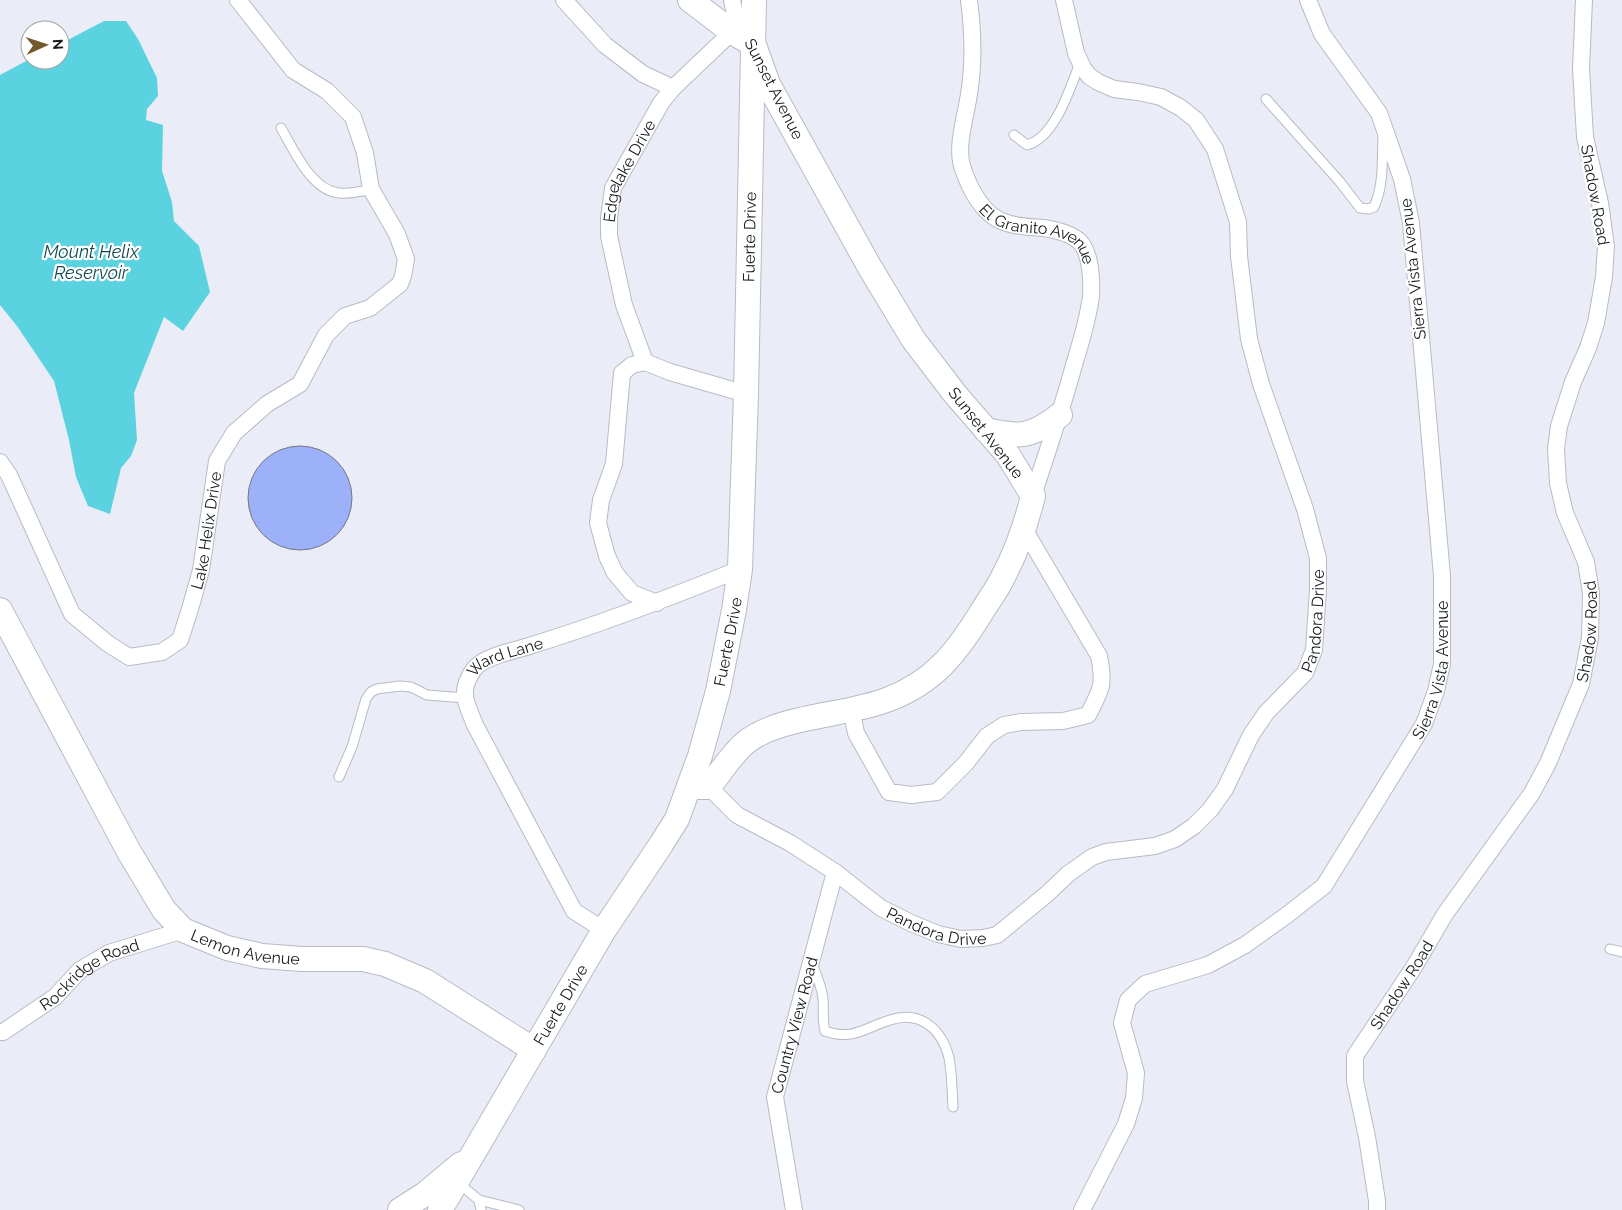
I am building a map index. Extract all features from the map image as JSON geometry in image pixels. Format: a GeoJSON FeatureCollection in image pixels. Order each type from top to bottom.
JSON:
{"type":"FeatureCollection","features":[{"type":"Feature","properties":{"kind":"main road"},"geometry":{"type":"LineString","coordinates":[[690,0],[732,32],[754,45]]}},
{"type":"Feature","properties":{"kind":"main road","name":"Fuerte Drive"},"geometry":{"type":"LineString","coordinates":[[440,1210],[604,930],[699,787],[710,723],[732,626],[740,569],[746,394],[754,0]]}},
{"type":"Feature","properties":{"kind":"main road","name":"Sunset Avenue"},"geometry":{"type":"LineString","coordinates":[[699,787],[745,743],[763,732],[791,723],[880,702],[907,691],[947,661],[968,634],[1003,578],[1024,529],[1033,496],[1008,455],[955,394],[925,355],[895,308],[768,84],[754,45]]}},
{"type":"Feature","properties":{"kind":"main road"},"geometry":{"type":"LineString","coordinates":[[986,430],[1007,435],[1029,434],[1044,427],[1060,415]]}},
{"type":"Feature","properties":{"kind":"main road","name":"Lemon Avenue"},"geometry":{"type":"LineString","coordinates":[[0,610],[128,850],[164,910],[183,930],[227,948],[262,956],[302,960],[363,959],[385,964],[425,981],[534,1050]]}},
{"type":"Feature","properties":{"kind":"main road"},"geometry":{"type":"LineString","coordinates":[[400,1210],[425,1194],[474,1153]]}},
{"type":"Feature","properties":{"kind":"street","name":"Lake Helix Drive"},"geometry":{"type":"LineString","coordinates":[[0,462],[9,475],[72,614],[107,643],[129,658],[162,652],[180,640],[201,570],[217,461],[234,433],[267,404],[300,384],[326,335],[345,316],[370,308],[400,284],[406,259],[397,234],[370,189],[365,153],[353,117],[327,91],[293,70],[238,0]]}},
{"type":"Feature","properties":{"kind":"street"},"geometry":{"type":"LineString","coordinates":[[564,0],[605,45],[643,74],[673,88]]}},
{"type":"Feature","properties":{"kind":"street","name":"Sunset Avenue"},"geometry":{"type":"LineString","coordinates":[[732,0],[734,15],[754,45]]}},
{"type":"Feature","properties":{"kind":"street","name":"El Granito Avenue"},"geometry":{"type":"LineString","coordinates":[[969,0],[972,24],[970,93],[960,156],[967,179],[984,207],[1006,223],[1055,230],[1072,236],[1081,242],[1090,270],[1090,296],[1086,323],[1060,415],[1033,496]]}},
{"type":"Feature","properties":{"kind":"street","name":"Pandora Drive"},"geometry":{"type":"LineString","coordinates":[[699,787],[737,815],[790,843],[835,872],[881,908],[938,934],[961,940],[983,938],[997,935],[1068,874],[1092,856],[1106,852],[1155,846],[1175,838],[1194,826],[1210,810],[1226,789],[1251,735],[1266,713],[1305,672],[1314,650],[1318,558],[1304,509],[1261,384],[1249,339],[1239,256],[1238,222],[1215,149],[1196,120],[1181,108],[1161,98],[1138,92],[1114,89],[1089,76],[1076,53],[1064,0]]}},
{"type":"Feature","properties":{"kind":"street","name":"Sierra Vista Avenue"},"geometry":{"type":"LineString","coordinates":[[1082,1210],[1126,1124],[1134,1098],[1136,1073],[1122,1023],[1128,1000],[1145,984],[1208,965],[1245,945],[1324,886],[1424,724],[1436,691],[1442,664],[1442,576],[1411,223],[1402,179],[1379,113],[1322,34],[1308,0]]}},
{"type":"Feature","properties":{"kind":"street","name":"Shadow Road"},"geometry":{"type":"LineString","coordinates":[[1377,1210],[1378,1201],[1355,1081],[1355,1056],[1414,967],[1445,914],[1532,794],[1548,763],[1581,684],[1590,638],[1591,593],[1586,562],[1565,513],[1558,483],[1556,449],[1559,426],[1573,382],[1588,348],[1596,323],[1604,277],[1606,246],[1600,203],[1585,138],[1582,68],[1584,0]]}},
{"type":"Feature","properties":{"kind":"street","name":"Edgelake Drive"},"geometry":{"type":"LineString","coordinates":[[645,362],[624,305],[608,236],[614,188],[661,103],[673,88],[732,32]]}},
{"type":"Feature","properties":{"kind":"street"},"geometry":{"type":"LineString","coordinates":[[656,603],[632,593],[615,573],[607,556],[598,523],[601,500],[614,464],[622,373],[632,365],[645,362],[670,372],[746,394]]}},
{"type":"Feature","properties":{"kind":"street"},"geometry":{"type":"LineString","coordinates":[[851,709],[856,733],[889,792],[911,795],[937,792],[966,762],[987,736],[1004,725],[1021,722],[1063,721],[1088,715],[1102,688],[1103,674],[1099,656],[1024,529]]}},
{"type":"Feature","properties":{"kind":"street","name":"Ward Lane"},"geometry":{"type":"LineString","coordinates":[[604,930],[574,911],[475,725],[465,698],[464,688],[475,667],[489,658],[580,630],[656,603],[740,569]]}},
{"type":"Feature","properties":{"kind":"street","name":"Country View Road"},"geometry":{"type":"LineString","coordinates":[[794,1210],[775,1098],[835,872]]}},
{"type":"Feature","properties":{"kind":"street","name":"Rockridge Road"},"geometry":{"type":"LineString","coordinates":[[0,1032],[3,1032],[55,997],[80,970],[109,953],[183,930]]}},
{"type":"Feature","properties":{"kind":"lane"},"geometry":{"type":"LineString","coordinates":[[1014,135],[1027,145],[1035,143],[1045,134],[1058,114],[1080,63]]}},
{"type":"Feature","properties":{"kind":"lane"},"geometry":{"type":"LineString","coordinates":[[1266,100],[1340,182],[1360,208],[1369,209],[1374,207],[1380,192],[1383,126]]}},
{"type":"Feature","properties":{"kind":"lane"},"geometry":{"type":"LineString","coordinates":[[281,128],[308,172],[323,187],[340,193],[354,193],[370,189]]}},
{"type":"Feature","properties":{"kind":"lane"},"geometry":{"type":"LineString","coordinates":[[339,777],[352,747],[366,699],[371,692],[377,689],[400,686],[411,687],[427,695],[465,698]]}},
{"type":"Feature","properties":{"kind":"lane"},"geometry":{"type":"LineString","coordinates":[[1610,949],[1622,952]]}},
{"type":"Feature","properties":{"kind":"lane"},"geometry":{"type":"LineString","coordinates":[[812,964],[821,986],[823,1000],[822,1021],[825,1031],[835,1035],[851,1036],[892,1019],[906,1018],[919,1019],[932,1026],[940,1035],[949,1057],[953,1107]]}},
{"type":"Feature","properties":{"kind":"lane"},"geometry":{"type":"LineString","coordinates":[[457,1182],[479,1200],[519,1210]]}},
{"type":"Feature","properties":{"kind":"lane"},"geometry":{"type":"LineString","coordinates":[[479,1200],[481,1210]]}},
{"type":"Feature","properties":{"kind":"water","name":"Mount Helix Reservoir"},"geometry":{"type":"Polygon","coordinates":[[[104,21],[126,21],[138,39],[157,78],[158,96],[147,109],[146,120],[163,125],[162,171],[172,202],[174,221],[199,246],[210,292],[183,331],[164,317],[134,393],[137,440],[131,456],[121,468],[110,514],[88,506],[76,477],[54,381],[17,326],[0,305],[0,75],[20,64],[20,70],[70,70],[70,39],[104,21]]]}},
{"type":"Feature","properties":{"kind":"building"},"geometry":{"type":"Polygon","coordinates":[[[300,446],[320,450],[337,461],[348,478],[352,498],[348,518],[337,535],[320,546],[300,550],[280,546],[263,535],[252,518],[248,498],[252,478],[263,461],[280,450],[300,446]]]}}]}
